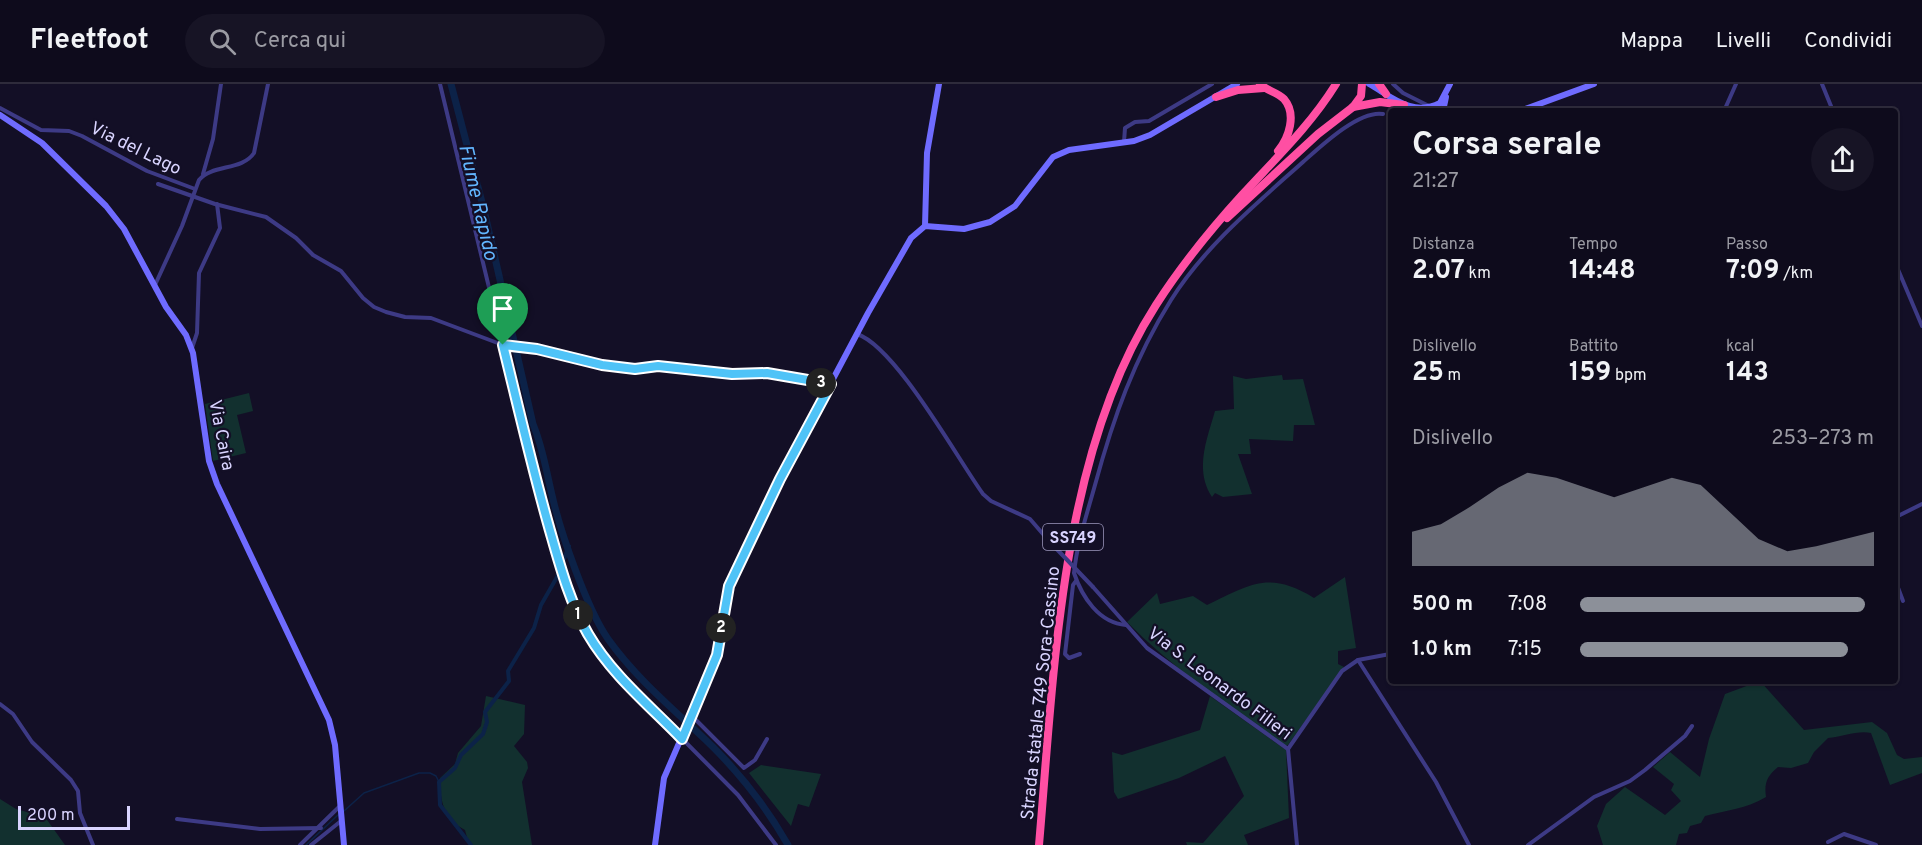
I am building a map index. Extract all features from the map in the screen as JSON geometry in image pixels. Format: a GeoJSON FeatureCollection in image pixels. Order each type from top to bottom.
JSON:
{"type":"FeatureCollection","features":[{"type":"Feature","properties":{"kind":"highway","name":"Strada statale 749 Sora-Cassino"},"geometry":{"type":"LineString","coordinates":[[1039,845],[1064,586],[1094,449],[1120,374],[1160,299],[1193,254],[1224,215],[1300,132],[1336,84]]}},
{"type":"Feature","properties":{"kind":"highway"},"geometry":{"type":"LineString","coordinates":[[1193,254],[1229,216],[1318,134],[1353,107],[1361,96],[1362,84]]}},
{"type":"Feature","properties":{"kind":"highway"},"geometry":{"type":"LineString","coordinates":[[1379,84],[1386,94]]}},
{"type":"Feature","properties":{"kind":"highway"},"geometry":{"type":"LineString","coordinates":[[1216,97],[1262,86],[1283,99],[1291,117],[1289,131],[1283,145],[1224,215]]}},
{"type":"Feature","properties":{"kind":"highway"},"geometry":{"type":"LineString","coordinates":[[1353,107],[1380,102],[1404,105]]}},
{"type":"Feature","properties":{"kind":"street"},"geometry":{"type":"LineString","coordinates":[[154,287],[164,269],[203,174],[213,139],[221,84]]}},
{"type":"Feature","properties":{"kind":"street"},"geometry":{"type":"LineString","coordinates":[[203,174],[251,158],[268,84]]}},
{"type":"Feature","properties":{"kind":"street"},"geometry":{"type":"LineString","coordinates":[[440,84],[558,560],[588,633],[609,665],[738,795],[776,845]]}},
{"type":"Feature","properties":{"kind":"street"},"geometry":{"type":"LineString","coordinates":[[925,226],[927,153],[939,84]]}},
{"type":"Feature","properties":{"kind":"street"},"geometry":{"type":"LineString","coordinates":[[1123,143],[1125,128],[1135,122],[1149,121],[1212,84]]}},
{"type":"Feature","properties":{"kind":"street"},"geometry":{"type":"LineString","coordinates":[[655,845],[663,784],[717,655],[726,595],[732,579],[780,479],[856,334],[911,238],[925,226],[964,229],[999,218],[1015,206],[1053,157],[1084,147],[1123,143],[1150,135],[1237,84]]}},
{"type":"Feature","properties":{"kind":"street"},"geometry":{"type":"LineString","coordinates":[[1369,84],[1404,105],[1414,108]]}},
{"type":"Feature","properties":{"kind":"street"},"geometry":{"type":"LineString","coordinates":[[1393,84],[1403,93],[1432,108]]}},
{"type":"Feature","properties":{"kind":"street"},"geometry":{"type":"LineString","coordinates":[[1444,108],[1449,84]]}},
{"type":"Feature","properties":{"kind":"street"},"geometry":{"type":"LineString","coordinates":[[1528,108],[1594,84]]}},
{"type":"Feature","properties":{"kind":"street"},"geometry":{"type":"LineString","coordinates":[[1725,108],[1736,84]]}},
{"type":"Feature","properties":{"kind":"street"},"geometry":{"type":"LineString","coordinates":[[1822,84],[1832,108]]}},
{"type":"Feature","properties":{"kind":"street"},"geometry":{"type":"LineString","coordinates":[[1435,108],[1447,94]]}},
{"type":"Feature","properties":{"kind":"street","name":"Via del Lago"},"geometry":{"type":"LineString","coordinates":[[0,108],[41,130],[69,131],[82,136],[147,171],[195,189]]}},
{"type":"Feature","properties":{"kind":"street"},"geometry":{"type":"LineString","coordinates":[[1126,625],[1117,624],[1095,610],[1076,581],[1074,573],[1086,513],[1115,413],[1136,368],[1172,299],[1199,263],[1243,215],[1327,141],[1371,114],[1383,114]]}},
{"type":"Feature","properties":{"kind":"street","name":"Via Caira"},"geometry":{"type":"LineString","coordinates":[[0,116],[42,142],[106,206],[124,229],[154,287],[186,335],[191,350],[209,461],[217,484],[329,720],[335,745],[344,845]]}},
{"type":"Feature","properties":{"kind":"street","name":"Via del Lago"},"geometry":{"type":"LineString","coordinates":[[158,184],[192,197],[254,212],[281,227],[314,255],[341,271],[374,307],[405,317],[431,318],[506,346],[624,368],[658,366],[732,374],[767,373],[831,384]]}},
{"type":"Feature","properties":{"kind":"street"},"geometry":{"type":"LineString","coordinates":[[191,350],[197,333],[200,273],[220,228],[218,204]]}},
{"type":"Feature","properties":{"kind":"street"},"geometry":{"type":"LineString","coordinates":[[1898,269],[1922,326]]}},
{"type":"Feature","properties":{"kind":"street","name":"Via S. Leonardo Filieri"},"geometry":{"type":"LineString","coordinates":[[856,334],[868,339],[908,380],[983,494],[991,501],[1030,519],[1147,648],[1288,749],[1297,845]]}},
{"type":"Feature","properties":{"kind":"street"},"geometry":{"type":"LineString","coordinates":[[1898,516],[1922,504]]}},
{"type":"Feature","properties":{"kind":"street"},"geometry":{"type":"LineString","coordinates":[[1076,581],[1073,585],[1065,654],[1069,658],[1080,654]]}},
{"type":"Feature","properties":{"kind":"street"},"geometry":{"type":"LineString","coordinates":[[1898,587],[1903,600]]}},
{"type":"Feature","properties":{"kind":"street"},"geometry":{"type":"LineString","coordinates":[[1288,749],[1342,671],[1358,660],[1388,654]]}},
{"type":"Feature","properties":{"kind":"street"},"geometry":{"type":"LineString","coordinates":[[1358,660],[1436,782],[1469,845]]}},
{"type":"Feature","properties":{"kind":"street"},"geometry":{"type":"LineString","coordinates":[[0,704],[14,714],[32,742],[71,780],[78,791],[80,813],[93,845]]}},
{"type":"Feature","properties":{"kind":"street"},"geometry":{"type":"LineString","coordinates":[[691,719],[744,768],[755,760],[767,739]]}},
{"type":"Feature","properties":{"kind":"street"},"geometry":{"type":"LineString","coordinates":[[1528,845],[1594,797],[1630,781],[1685,736],[1692,726]]}},
{"type":"Feature","properties":{"kind":"street"},"geometry":{"type":"LineString","coordinates":[[300,845],[321,828],[340,806]]}},
{"type":"Feature","properties":{"kind":"street"},"geometry":{"type":"LineString","coordinates":[[177,819],[260,829],[321,828]]}},
{"type":"Feature","properties":{"kind":"street"},"geometry":{"type":"LineString","coordinates":[[311,845],[341,821]]}},
{"type":"Feature","properties":{"kind":"street"},"geometry":{"type":"LineString","coordinates":[[1828,842],[1844,834],[1876,845]]}},
{"type":"Feature","properties":{"kind":"green space"},"geometry":{"type":"Polygon","coordinates":[[[1282,375],[1283,380],[1303,379],[1315,425],[1294,425],[1293,441],[1249,439],[1251,454],[1238,454],[1252,494],[1223,497],[1215,493],[1212,497],[1204,476],[1204,454],[1215,411],[1234,409],[1233,376],[1246,379],[1282,375]]]}},
{"type":"Feature","properties":{"kind":"green space"},"geometry":{"type":"Polygon","coordinates":[[[249,393],[253,411],[237,415],[246,453],[213,461],[205,404],[249,393]]]}},
{"type":"Feature","properties":{"kind":"green space"},"geometry":{"type":"Polygon","coordinates":[[[1345,577],[1356,648],[1338,651],[1338,664],[1344,667],[1288,745],[1284,745],[1202,687],[1163,656],[1127,622],[1157,593],[1160,604],[1193,596],[1207,605],[1259,583],[1271,583],[1284,584],[1314,598],[1345,577]]]}},
{"type":"Feature","properties":{"kind":"green space"},"geometry":{"type":"Polygon","coordinates":[[[1752,684],[1763,684],[1804,730],[1872,722],[1887,733],[1897,755],[1904,759],[1922,757],[1922,773],[1890,785],[1871,733],[1855,733],[1828,738],[1814,752],[1808,763],[1791,768],[1778,767],[1774,770],[1767,780],[1766,797],[1744,807],[1705,816],[1701,823],[1690,826],[1687,833],[1679,834],[1676,845],[1603,845],[1597,826],[1606,804],[1625,787],[1665,815],[1681,801],[1671,790],[1674,784],[1653,767],[1670,752],[1700,777],[1709,739],[1725,694],[1752,684]]]}},
{"type":"Feature","properties":{"kind":"green space"},"geometry":{"type":"Polygon","coordinates":[[[486,696],[525,705],[524,734],[514,746],[527,762],[528,768],[522,782],[532,845],[469,845],[465,830],[447,815],[444,808],[440,778],[455,764],[458,753],[481,726],[486,696]]]}},
{"type":"Feature","properties":{"kind":"green space"},"geometry":{"type":"Polygon","coordinates":[[[1210,696],[1286,750],[1289,818],[1244,835],[1248,845],[1187,845],[1186,842],[1203,843],[1244,796],[1225,756],[1179,778],[1118,799],[1114,792],[1112,752],[1122,755],[1200,730],[1210,696]]]}},
{"type":"Feature","properties":{"kind":"green space"},"geometry":{"type":"Polygon","coordinates":[[[761,765],[821,774],[809,807],[798,804],[791,826],[749,773],[761,765]]]}},
{"type":"Feature","properties":{"kind":"green space"},"geometry":{"type":"Polygon","coordinates":[[[0,799],[16,809],[45,817],[65,845],[0,845],[0,799]]]}},
{"type":"Feature","properties":{"kind":"waterway","name":"Fiume Rapido"},"geometry":{"type":"LineString","coordinates":[[451,84],[484,210],[533,424],[542,450],[556,510],[575,569],[592,609],[608,639],[620,654],[645,682],[735,770],[772,818],[788,845]]}},
{"type":"Feature","properties":{"kind":"waterway"},"geometry":{"type":"LineString","coordinates":[[471,845],[440,805],[439,782],[455,768],[461,755],[483,734],[487,722],[485,712],[509,681],[508,671],[534,628],[541,605],[557,577],[569,546]]}},
{"type":"Feature","properties":{"kind":"waterway"},"geometry":{"type":"LineString","coordinates":[[344,811],[364,793],[419,773],[430,773],[436,776],[439,782]]}},
{"type":"Feature","properties":{"kind":"waterway"},"geometry":{"type":"LineString","coordinates":[[306,845],[338,815]]}},
{"type":"Feature","properties":{"kind":"route"},"geometry":{"type":"LineString","coordinates":[[503,345],[537,349],[602,365],[635,369],[658,366],[732,374],[767,373],[831,384],[780,479],[729,586],[717,655],[682,739],[609,665],[577,611],[558,560],[537,487],[503,345]]}}]}
